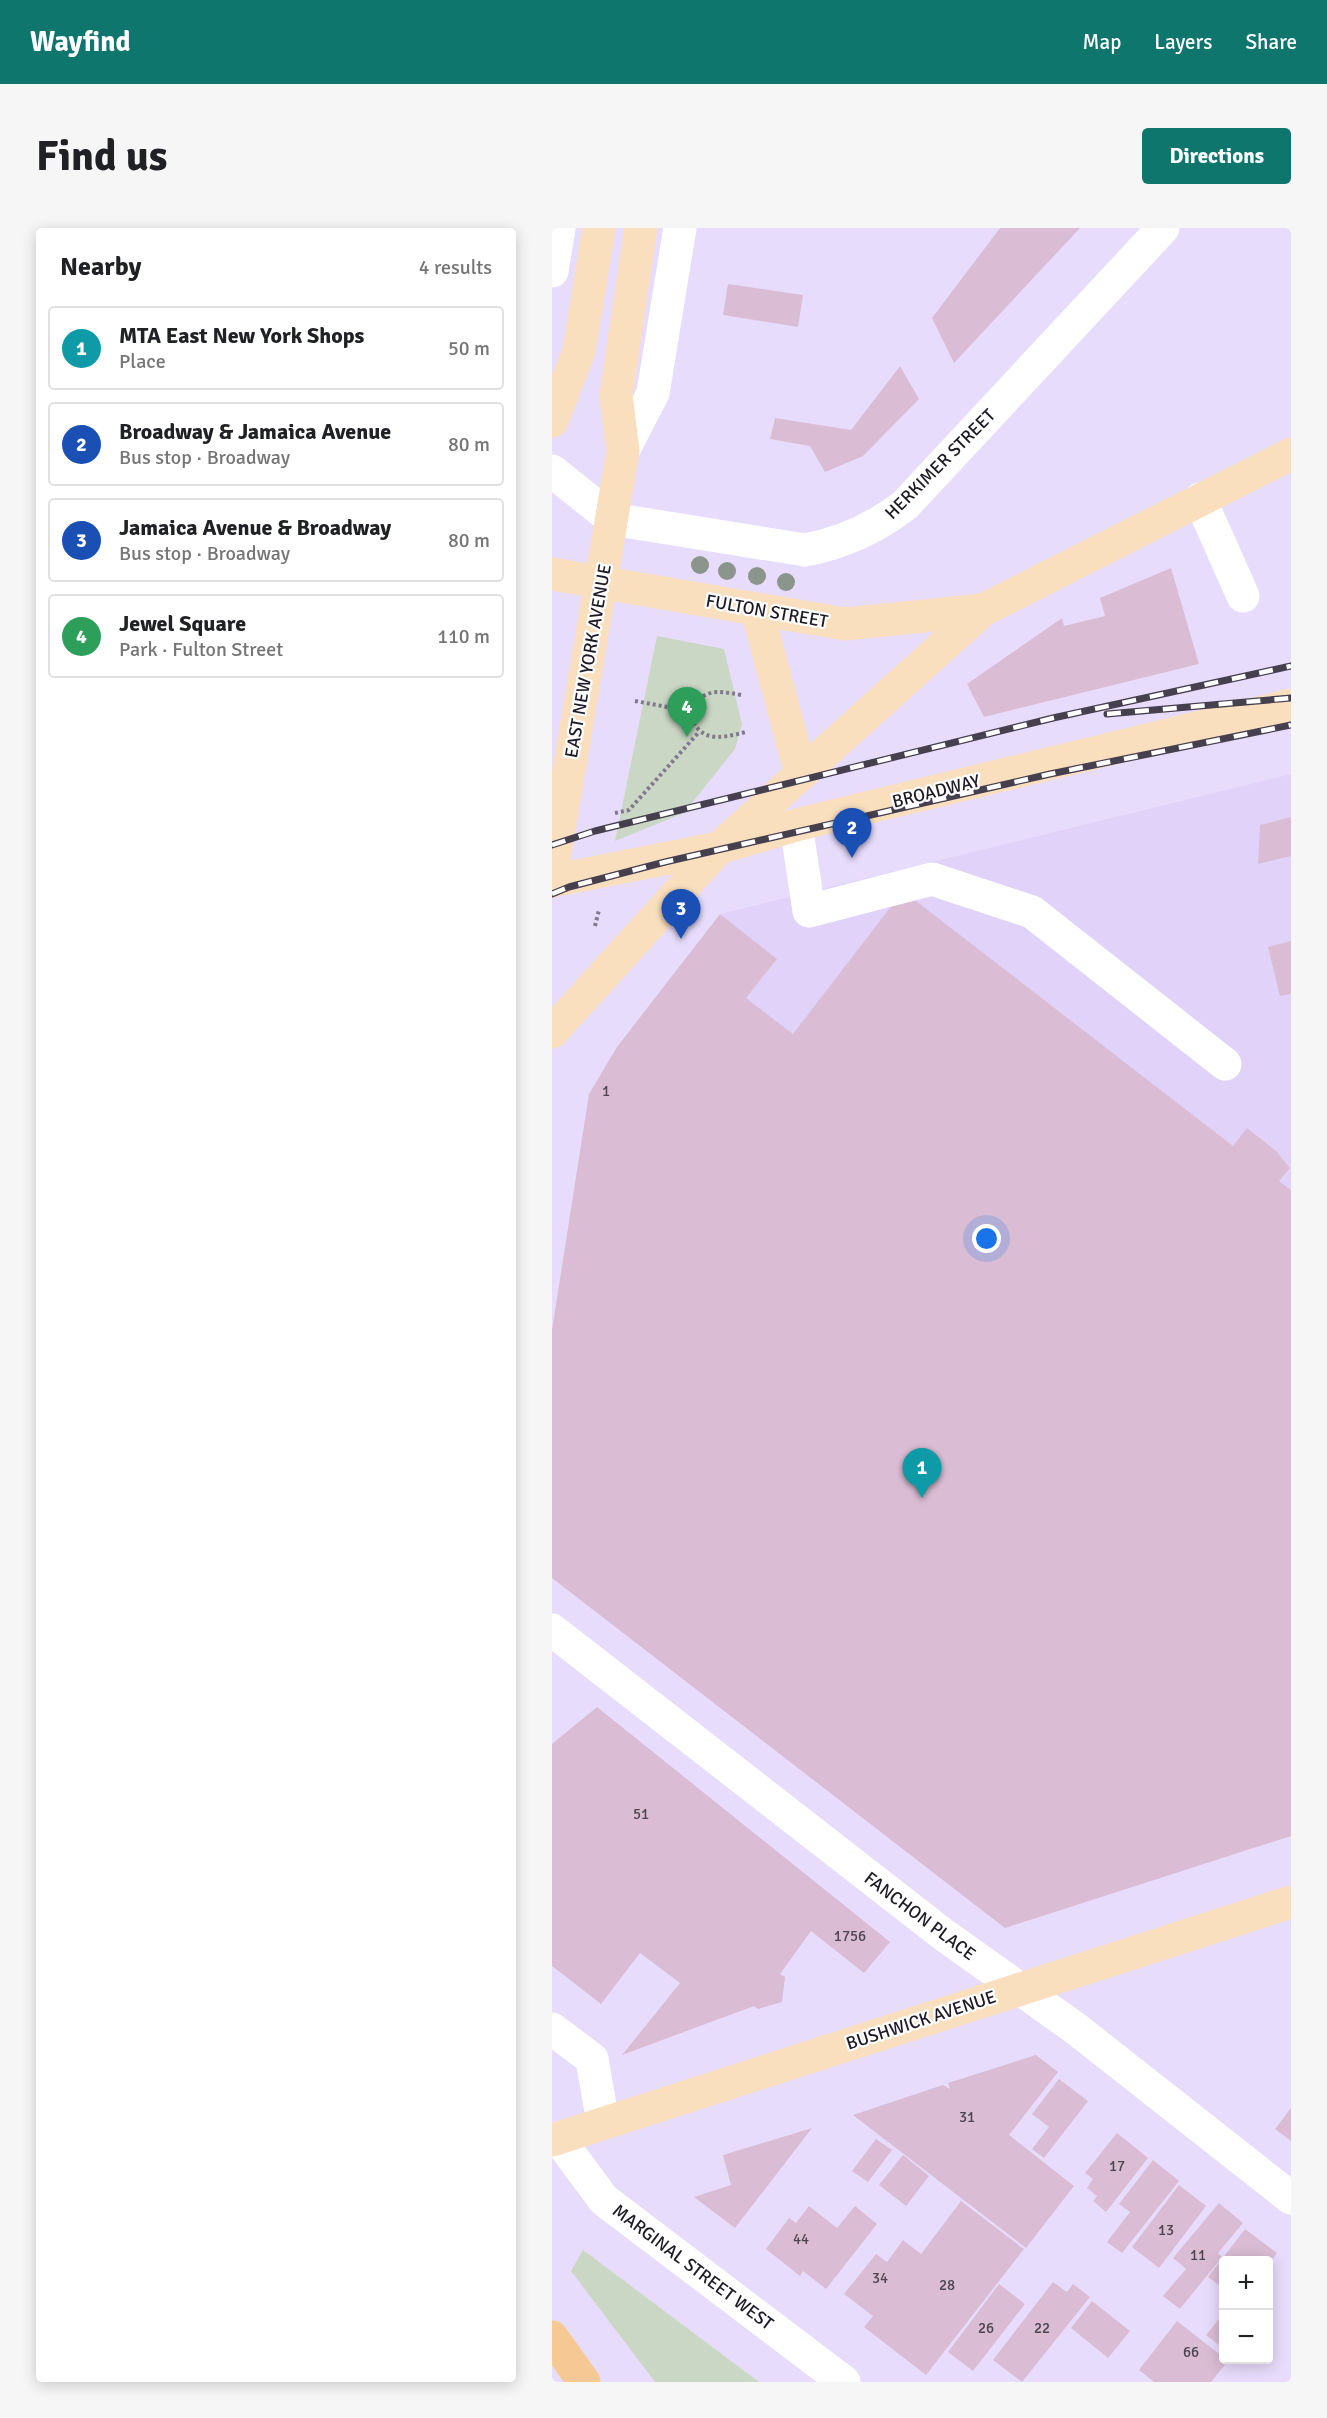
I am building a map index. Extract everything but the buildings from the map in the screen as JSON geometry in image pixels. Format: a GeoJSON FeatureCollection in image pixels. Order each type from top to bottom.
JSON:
{"type":"FeatureCollection","features":[{"type":"Feature","properties":{"kind":"highway"},"geometry":{"type":"LineString","coordinates":[[552,2337],[584,2382]]}},
{"type":"Feature","properties":{"kind":"main road"},"geometry":{"type":"LineString","coordinates":[[552,413],[579,351],[599,228]]}},
{"type":"Feature","properties":{"kind":"main road","name":"EAST NEW YORK AVENUE"},"geometry":{"type":"LineString","coordinates":[[552,871],[624,451],[616,395],[641,228]]}},
{"type":"Feature","properties":{"kind":"main road","name":"FULTON STREET"},"geometry":{"type":"LineString","coordinates":[[719,848],[983,610],[1291,454]]}},
{"type":"Feature","properties":{"kind":"main road","name":"FULTON STREET"},"geometry":{"type":"LineString","coordinates":[[552,574],[845,624],[983,610]]}},
{"type":"Feature","properties":{"kind":"main road"},"geometry":{"type":"LineString","coordinates":[[757,610],[801,774]]}},
{"type":"Feature","properties":{"kind":"main road","name":"BROADWAY"},"geometry":{"type":"LineString","coordinates":[[552,881],[719,848],[796,825],[1291,705]]}},
{"type":"Feature","properties":{"kind":"main road"},"geometry":{"type":"LineString","coordinates":[[552,1032],[719,848]]}},
{"type":"Feature","properties":{"kind":"main road","name":"BUSHWICK AVENUE"},"geometry":{"type":"LineString","coordinates":[[555,2139],[1291,1902]]}},
{"type":"Feature","properties":{"kind":"street"},"geometry":{"type":"LineString","coordinates":[[552,272],[559,228]]}},
{"type":"Feature","properties":{"kind":"street","name":"EAST NEW YORK AVENUE"},"geometry":{"type":"LineString","coordinates":[[624,451],[653,393],[680,228]]}},
{"type":"Feature","properties":{"kind":"street","name":"HERKIMER STREET"},"geometry":{"type":"LineString","coordinates":[[612,519],[805,550],[832,545],[884,522],[905,505],[1163,228]]}},
{"type":"Feature","properties":{"kind":"street"},"geometry":{"type":"LineString","coordinates":[[552,471],[612,519]]}},
{"type":"Feature","properties":{"kind":"street"},"geometry":{"type":"LineString","coordinates":[[1200,499],[1244,596]]}},
{"type":"Feature","properties":{"kind":"street"},"geometry":{"type":"LineString","coordinates":[[796,825],[809,911],[932,879],[1032,912],[1225,1064]]}},
{"type":"Feature","properties":{"kind":"street","name":"FANCHON PLACE"},"geometry":{"type":"LineString","coordinates":[[552,1630],[944,1935],[1075,2028],[1291,2198]]}},
{"type":"Feature","properties":{"kind":"street"},"geometry":{"type":"LineString","coordinates":[[552,2028],[592,2059],[603,2123]]}},
{"type":"Feature","properties":{"kind":"street","name":"MARGINAL STREET WEST"},"geometry":{"type":"LineString","coordinates":[[555,2139],[604,2200],[844,2382]]}},
{"type":"Feature","properties":{"kind":"path"},"geometry":{"type":"LineString","coordinates":[[688,711],[699,697],[719,691],[741,695]]}},
{"type":"Feature","properties":{"kind":"path"},"geometry":{"type":"LineString","coordinates":[[635,701],[688,711]]}},
{"type":"Feature","properties":{"kind":"path"},"geometry":{"type":"LineString","coordinates":[[688,711],[692,723],[699,732],[714,738],[746,732]]}},
{"type":"Feature","properties":{"kind":"path"},"geometry":{"type":"LineString","coordinates":[[615,813],[629,810],[699,732]]}},
{"type":"Feature","properties":{"kind":"path"},"geometry":{"type":"LineString","coordinates":[[595,926],[599,910]]}},
{"type":"Feature","properties":{"kind":"shaded area"},"geometry":{"type":"Polygon","coordinates":[[[1291,774],[1291,1418],[746,998],[777,959],[720,914],[1291,774]]]}},
{"type":"Feature","properties":{"kind":"green space"},"geometry":{"type":"Polygon","coordinates":[[[657,636],[724,649],[742,724],[735,749],[684,813],[615,841],[657,636]]]}},
{"type":"Feature","properties":{"kind":"green space"},"geometry":{"type":"Polygon","coordinates":[[[583,2250],[759,2382],[655,2382],[571,2271],[583,2250]]]}},
{"type":"Feature","properties":{"kind":"railway"},"geometry":{"type":"LineString","coordinates":[[552,845],[595,831],[1053,718],[1291,666]]}},
{"type":"Feature","properties":{"kind":"railway"},"geometry":{"type":"LineString","coordinates":[[1107,714],[1291,698]]}},
{"type":"Feature","properties":{"kind":"railway"},"geometry":{"type":"LineString","coordinates":[[552,894],[569,887],[665,862],[1050,774],[1291,725]]}},
{"type":"Feature","properties":{"kind":"place","name":"Jewel Square"},"geometry":{"type":"Point","coordinates":[687,737]}},
{"type":"Feature","properties":{"kind":"place","name":"Broadway & Jamaica Avenue"},"geometry":{"type":"Point","coordinates":[852,858]}},
{"type":"Feature","properties":{"kind":"place","name":"Jamaica Avenue & Broadway"},"geometry":{"type":"Point","coordinates":[681,939]}},
{"type":"Feature","properties":{"kind":"place","name":"MTA East New York Shops"},"geometry":{"type":"Point","coordinates":[922,1498]}}]}
